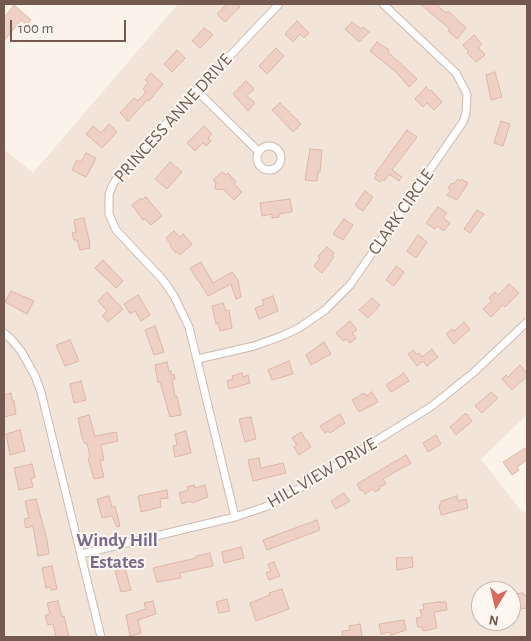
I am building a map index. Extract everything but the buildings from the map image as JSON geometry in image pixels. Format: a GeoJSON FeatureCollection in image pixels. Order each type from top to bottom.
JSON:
{"type":"FeatureCollection","features":[{"type":"Feature","properties":{"kind":"street","name":"PRINCESS ANNE DRIVE"},"geometry":{"type":"LineString","coordinates":[[235,517],[189,327],[174,296],[151,265],[116,230],[109,214],[108,204],[112,186],[121,171],[279,4]]}},
{"type":"Feature","properties":{"kind":"street","name":"CLARK CIRCLE"},"geometry":{"type":"LineString","coordinates":[[198,359],[254,346],[282,336],[299,328],[325,310],[355,278],[463,122],[466,113],[467,94],[456,73],[383,4]]}},
{"type":"Feature","properties":{"kind":"street"},"geometry":{"type":"LineString","coordinates":[[197,91],[259,152]]}},
{"type":"Feature","properties":{"kind":"street","name":"HILL VIEW DRIVE"},"geometry":{"type":"LineString","coordinates":[[81,554],[235,517],[284,498],[432,406],[474,372],[527,322]]}},
{"type":"Feature","properties":{"kind":"street"},"geometry":{"type":"LineString","coordinates":[[4,333],[21,351],[36,376],[101,637]]}},
{"type":"Feature","properties":{"kind":"shaded area"},"geometry":{"type":"Polygon","coordinates":[[[178,4],[527,4],[527,415],[481,459],[523,513],[527,510],[527,637],[4,637],[4,149],[33,173],[178,4]]]}},
{"type":"Feature","properties":{"kind":"district","name":"Windy Hill Estates"},"geometry":{"type":"Point","coordinates":[117,551]}}]}
